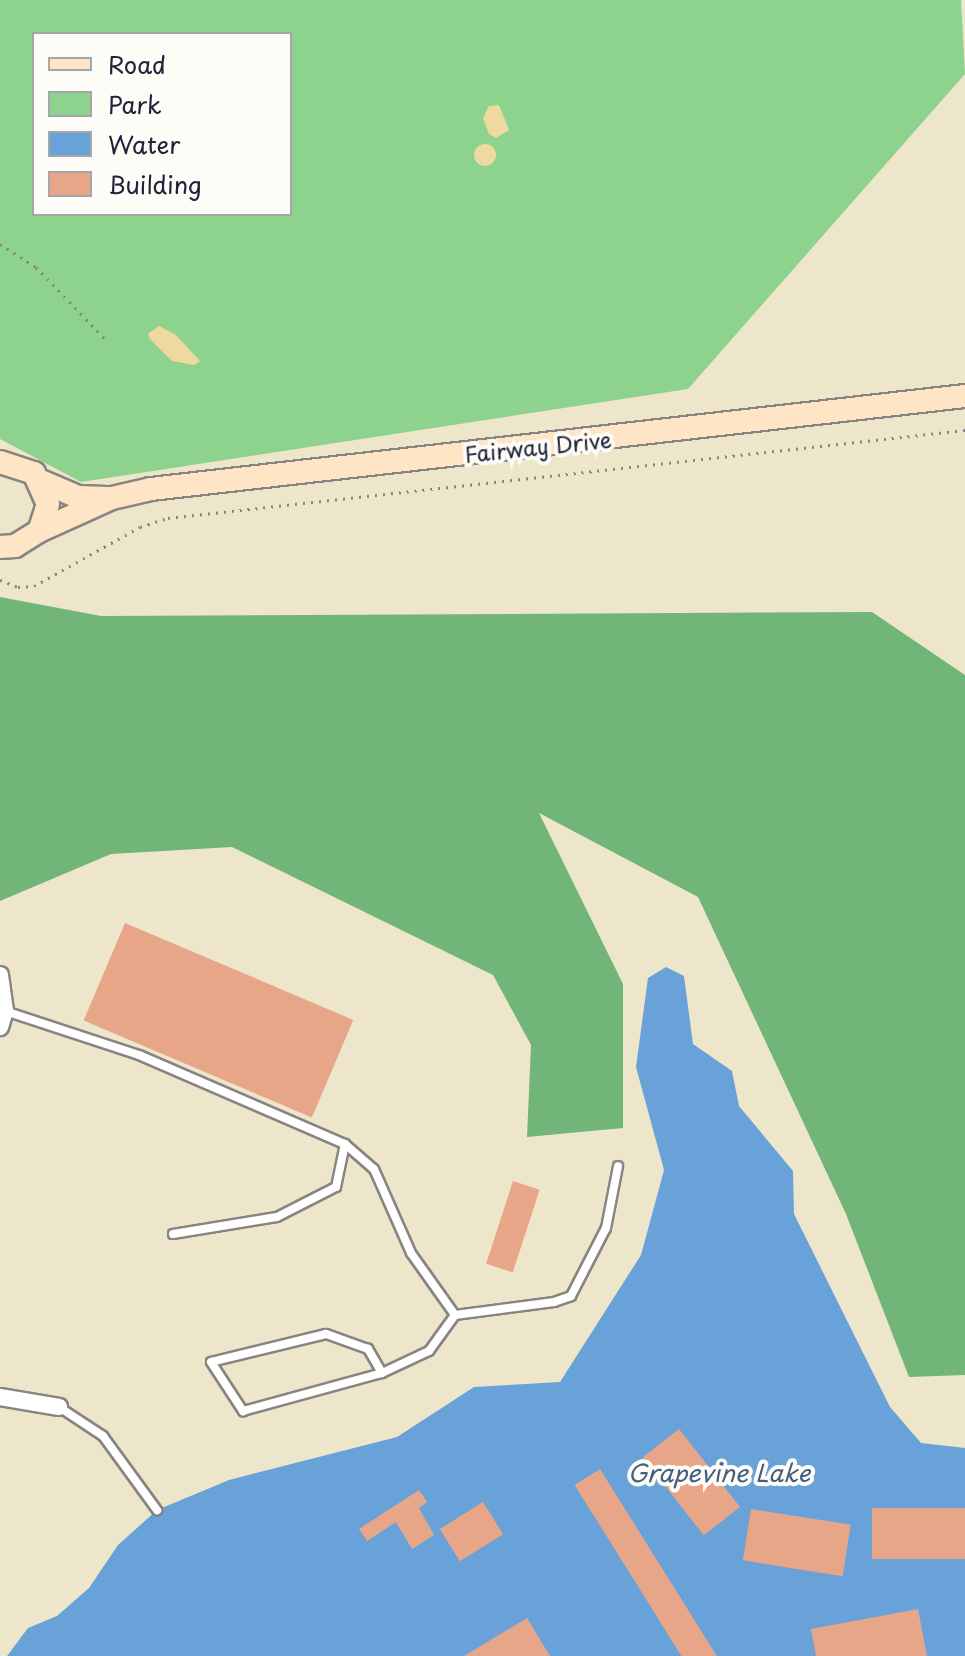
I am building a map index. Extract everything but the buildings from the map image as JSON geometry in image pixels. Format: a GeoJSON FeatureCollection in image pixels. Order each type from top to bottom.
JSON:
{"type":"FeatureCollection","features":[{"type":"Feature","properties":{"kind":"street","name":"Fairway Drive"},"geometry":{"type":"LineString","coordinates":[[5,550],[112,498],[151,489],[965,396]]}},
{"type":"Feature","properties":{"kind":"street","name":"Fairway Drive"},"geometry":{"type":"LineString","coordinates":[[0,462],[24,466],[41,481],[78,497],[112,498]]}},
{"type":"Feature","properties":{"kind":"street"},"geometry":{"type":"LineString","coordinates":[[39,531],[48,504],[41,481]]}},
{"type":"Feature","properties":{"kind":"street"},"geometry":{"type":"LineString","coordinates":[[0,975],[3,1019]]}},
{"type":"Feature","properties":{"kind":"street"},"geometry":{"type":"LineString","coordinates":[[0,1397],[59,1407]]}},
{"type":"Feature","properties":{"kind":"lane"},"geometry":{"type":"LineString","coordinates":[[3,1019],[139,1055],[345,1144],[374,1169],[411,1253],[455,1315]]}},
{"type":"Feature","properties":{"kind":"lane"},"geometry":{"type":"LineString","coordinates":[[173,1234],[277,1217],[336,1187],[345,1144]]}},
{"type":"Feature","properties":{"kind":"lane"},"geometry":{"type":"LineString","coordinates":[[382,1373],[368,1349],[326,1334],[211,1362],[243,1411],[382,1373],[429,1351],[455,1315],[571,1296],[606,1228],[618,1166]]}},
{"type":"Feature","properties":{"kind":"lane"},"geometry":{"type":"LineString","coordinates":[[59,1407],[103,1436],[157,1510]]}},
{"type":"Feature","properties":{"kind":"path"},"geometry":{"type":"LineString","coordinates":[[0,244],[36,267],[107,341]]}},
{"type":"Feature","properties":{"kind":"path"},"geometry":{"type":"LineString","coordinates":[[0,580],[18,587],[34,586],[140,527],[168,518],[965,430]]}},
{"type":"Feature","properties":{"kind":"green space"},"geometry":{"type":"Polygon","coordinates":[[[0,0],[961,0],[965,74],[688,389],[81,482],[0,439],[0,0]]]}},
{"type":"Feature","properties":{"kind":"green space"},"geometry":{"type":"Polygon","coordinates":[[[0,597],[101,616],[872,612],[965,675],[965,1375],[909,1377],[846,1214],[698,897],[539,813],[623,984],[623,1128],[527,1137],[531,1045],[493,975],[232,847],[111,854],[0,901],[0,597]]]}},
{"type":"Feature","properties":{"kind":"sand"},"geometry":{"type":"Polygon","coordinates":[[[499,105],[509,130],[496,138],[489,134],[483,118],[489,106],[499,105]]]}},
{"type":"Feature","properties":{"kind":"sand"},"geometry":{"type":"Polygon","coordinates":[[[485,144],[493,147],[496,155],[493,163],[485,166],[477,163],[474,155],[477,147],[485,144]]]}},
{"type":"Feature","properties":{"kind":"sand"},"geometry":{"type":"Polygon","coordinates":[[[159,326],[176,335],[200,361],[194,365],[172,361],[148,334],[159,326]]]}},
{"type":"Feature","properties":{"kind":"water","name":"Grapevine Lake"},"geometry":{"type":"Polygon","coordinates":[[[666,967],[684,976],[693,1044],[732,1071],[739,1106],[793,1171],[794,1214],[890,1407],[921,1443],[965,1448],[965,1656],[7,1656],[28,1628],[57,1616],[89,1588],[118,1545],[157,1510],[229,1480],[397,1437],[474,1387],[560,1382],[641,1255],[664,1170],[636,1067],[648,978],[666,967]]]}}]}
